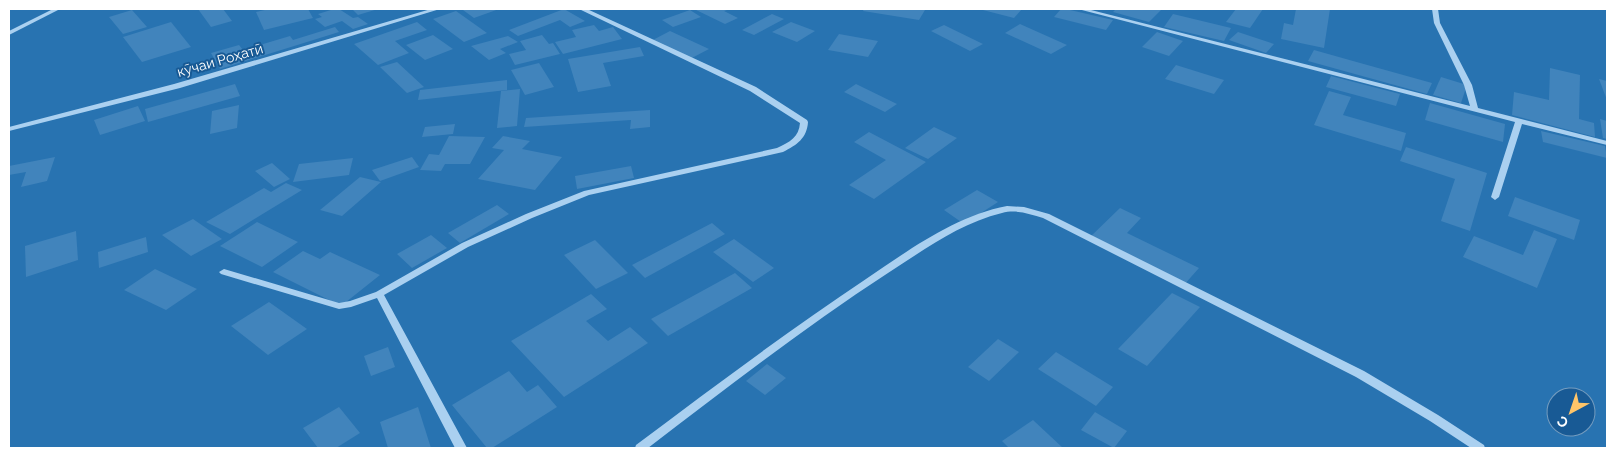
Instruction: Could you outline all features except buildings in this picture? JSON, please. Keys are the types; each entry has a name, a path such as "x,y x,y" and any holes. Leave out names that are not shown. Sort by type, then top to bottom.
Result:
{"street":[{"path":"9,33 57,9"},
{"name":"кӯчаи Роҳатӣ","path":"9,129 177,86 437,9"},
{"path":"224,272 339,306 351,304 379,294 464,245 587,193 780,150 796,142 804,133 804,122 752,89 582,9"},
{"path":"1081,9 1607,143"},
{"path":"1435,9 1437,23 1468,85 1475,110"},
{"path":"1495,197 1520,122"},
{"path":"640,448 807,322 929,242 977,218 1002,210 1016,208 1046,216 1237,314 1301,343 1385,388 1480,448"},
{"path":"379,294 461,448"}],"shaded area":[{"path":"9,9 1607,9 1607,448 9,448"}]}
